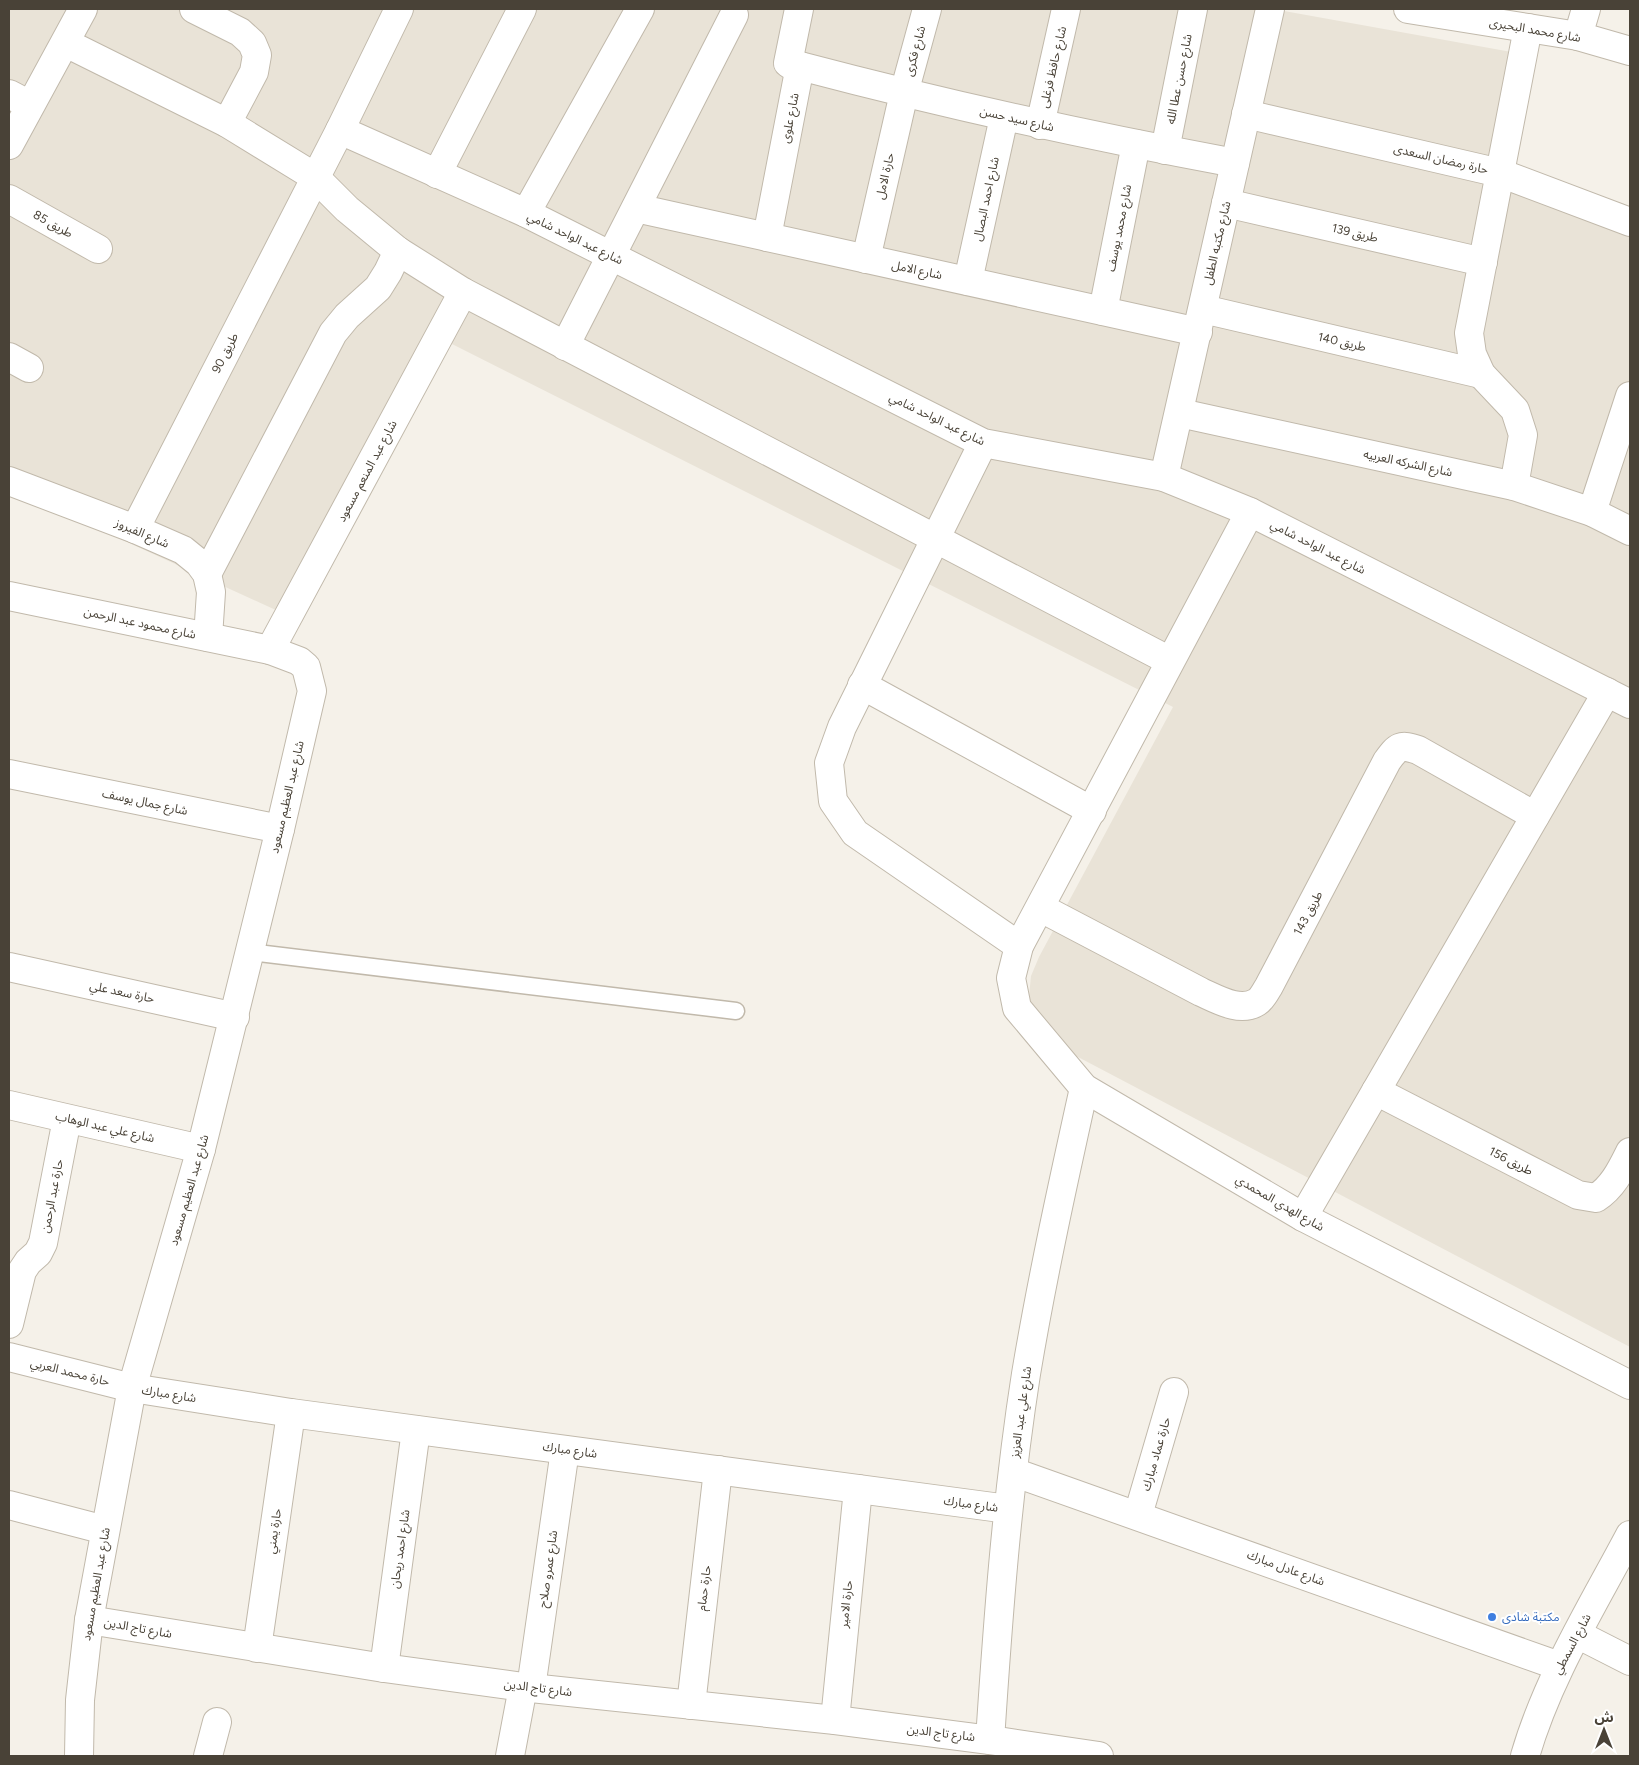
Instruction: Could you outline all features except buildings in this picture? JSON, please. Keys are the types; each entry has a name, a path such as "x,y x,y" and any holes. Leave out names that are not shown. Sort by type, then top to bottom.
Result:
{"street":[{"path":"9,145 19,99 66,43 83,9"},
{"path":"194,9 240,32 252,42 257,55 254,72 227,122"},
{"name":"طريق 90","path":"135,529 340,130 399,9"},
{"path":"437,174 522,9"},
{"path":"526,214 640,9"},
{"path":"799,9 788,63 800,66"},
{"name":"شارع فكرى","path":"904,93 927,9"},
{"name":"شارع حافظ فرغلى","path":"1040,125 1066,9"},
{"name":"شارع حسن عطا الله","path":"1165,150 1193,9"},
{"name":"شارع مكتبه الطفل","path":"1164,477 1270,9"},
{"name":"شارع محمد البحيرى","path":"1408,9 1451,12 1578,36 1630,51"},
{"path":"1578,36 1586,9"},
{"path":"565,346 734,16"},
{"path":"1514,486 1523,435 1515,410 1481,374 1472,354 1469,333 1528,28"},
{"path":"66,43 227,122 315,177 347,209 398,251 463,292 1170,661"},
{"name":"شارع سيد حسن","path":"800,66 1004,117 1235,163"},
{"name":"شارع علوى","path":"767,237 800,66"},
{"name":"حارة الامل","path":"866,259 904,93"},
{"name":"حارة رمضان السعدى","path":"1246,114 1500,173 1630,222"},
{"name":"شارع احمد البصال","path":"968,281 1004,117"},
{"name":"شارع عبد الواحد شامي","path":"340,130 526,214 983,443 1164,477 1250,512 1619,698"},
{"name":"شارع محمد يوسف","path":"1103,311 1136,144"},
{"name":"طريق 85","path":"9,199 98,249"},
{"name":"طريق 139","path":"1226,203 1483,262"},
{"name":"شارع الامل","path":"636,208 1103,311 1200,320"},
{"path":"208,637 211,592 207,574 333,333 347,316 378,288 398,251"},
{"name":"شارع عبد المنعم مسعود","path":"270,650 463,292"},
{"name":"طريق 140","path":"1200,320 1481,374"},
{"path":"1592,512 1630,396"},
{"name":"شارع الشركه العربيه","path":"1180,413 1514,486 1592,512 1630,530"},
{"path":"983,443 842,727 828,763 833,801 855,833 1019,946"},
{"name":"شارع الفيروز","path":"9,481 135,529 183,550 199,563 207,574"},
{"name":"شارع الهدي المحمدي","path":"1250,512 1041,908 1019,946 1011,978 1017,1008 1084,1088 1303,1217 1630,1385"},
{"name":"شارع محمود عبد الرحمن","path":"9,596 270,650"},
{"name":"شارع عبد العظيم مسعود","path":"79,1756 80,1700 89,1620 132,1388 201,1149 235,1017 312,691 306,667 299,661 270,650"},
{"path":"862,686 1092,811"},
{"path":"1303,1217 1535,816 1619,698"},
{"name":"طريق 143","path":"1041,908 1201,992 1224,1003 1243,1006 1257,1002 1269,986 1396,748 1405,746 1418,750 1535,816"},
{"name":"شارع جمال يوسف","path":"9,774 280,829"},
{"name":"حارة سعد علي","path":"9,967 235,1017"},
{"name":"شارع علي عبد العزيز","path":"990,1740 997,1624 1008,1509 1026,1375 1043,1279 1084,1088"},
{"name":"طريق 156","path":"1376,1091 1578,1195 1596,1198 1606,1191 1618,1176 1630,1152"},
{"name":"شارع علي عبد الوهاب","path":"9,1105 201,1149"},
{"name":"حارة عبد الرحمن","path":"9,1324 22,1271 38,1253 43,1243 67,1119"},
{"name":"حارة محمد العربي","path":"9,1357 132,1388"},
{"name":"شارع مبارك","path":"132,1388 291,1413 1008,1509"},
{"name":"حارة عماد مبارك","path":"1138,1515 1174,1392"},
{"name":"حارة يمني","path":"257,1648 291,1413"},
{"name":"شارع احمد ريحان","path":"384,1668 416,1430"},
{"name":"شارع عمرو صلاح","path":"510,1756 527,1687 565,1450"},
{"name":"حارة حمام","path":"691,1705 718,1470"},
{"name":"شارع عادل مبارك","path":"1013,1472 1560,1666"},
{"name":"حارة الامير","path":"834,1720 858,1489"},
{"path":"9,1504 105,1530"},
{"name":"شارع السمطي","path":"1525,1756 1535,1721 1560,1666 1630,1535"},
{"name":"شارع تاج الدين","path":"89,1620 384,1668 527,1687 834,1720 1099,1756"},
{"path":"1578,1634 1630,1661"},
{"path":"208,1756 217,1722"}],"lane":[{"path":"250,952 736,1011"}],"shaded area":[{"path":"9,9 1273,9 1517,53 1487,182 1630,228 1630,1347 1059,1047 1034,1016 1029,996 1031,976 1039,957 1173,707 450,343 302,622 9,488"}],"place":[{"name":"مكتبة شادى","path":"1492,1617"}]}
